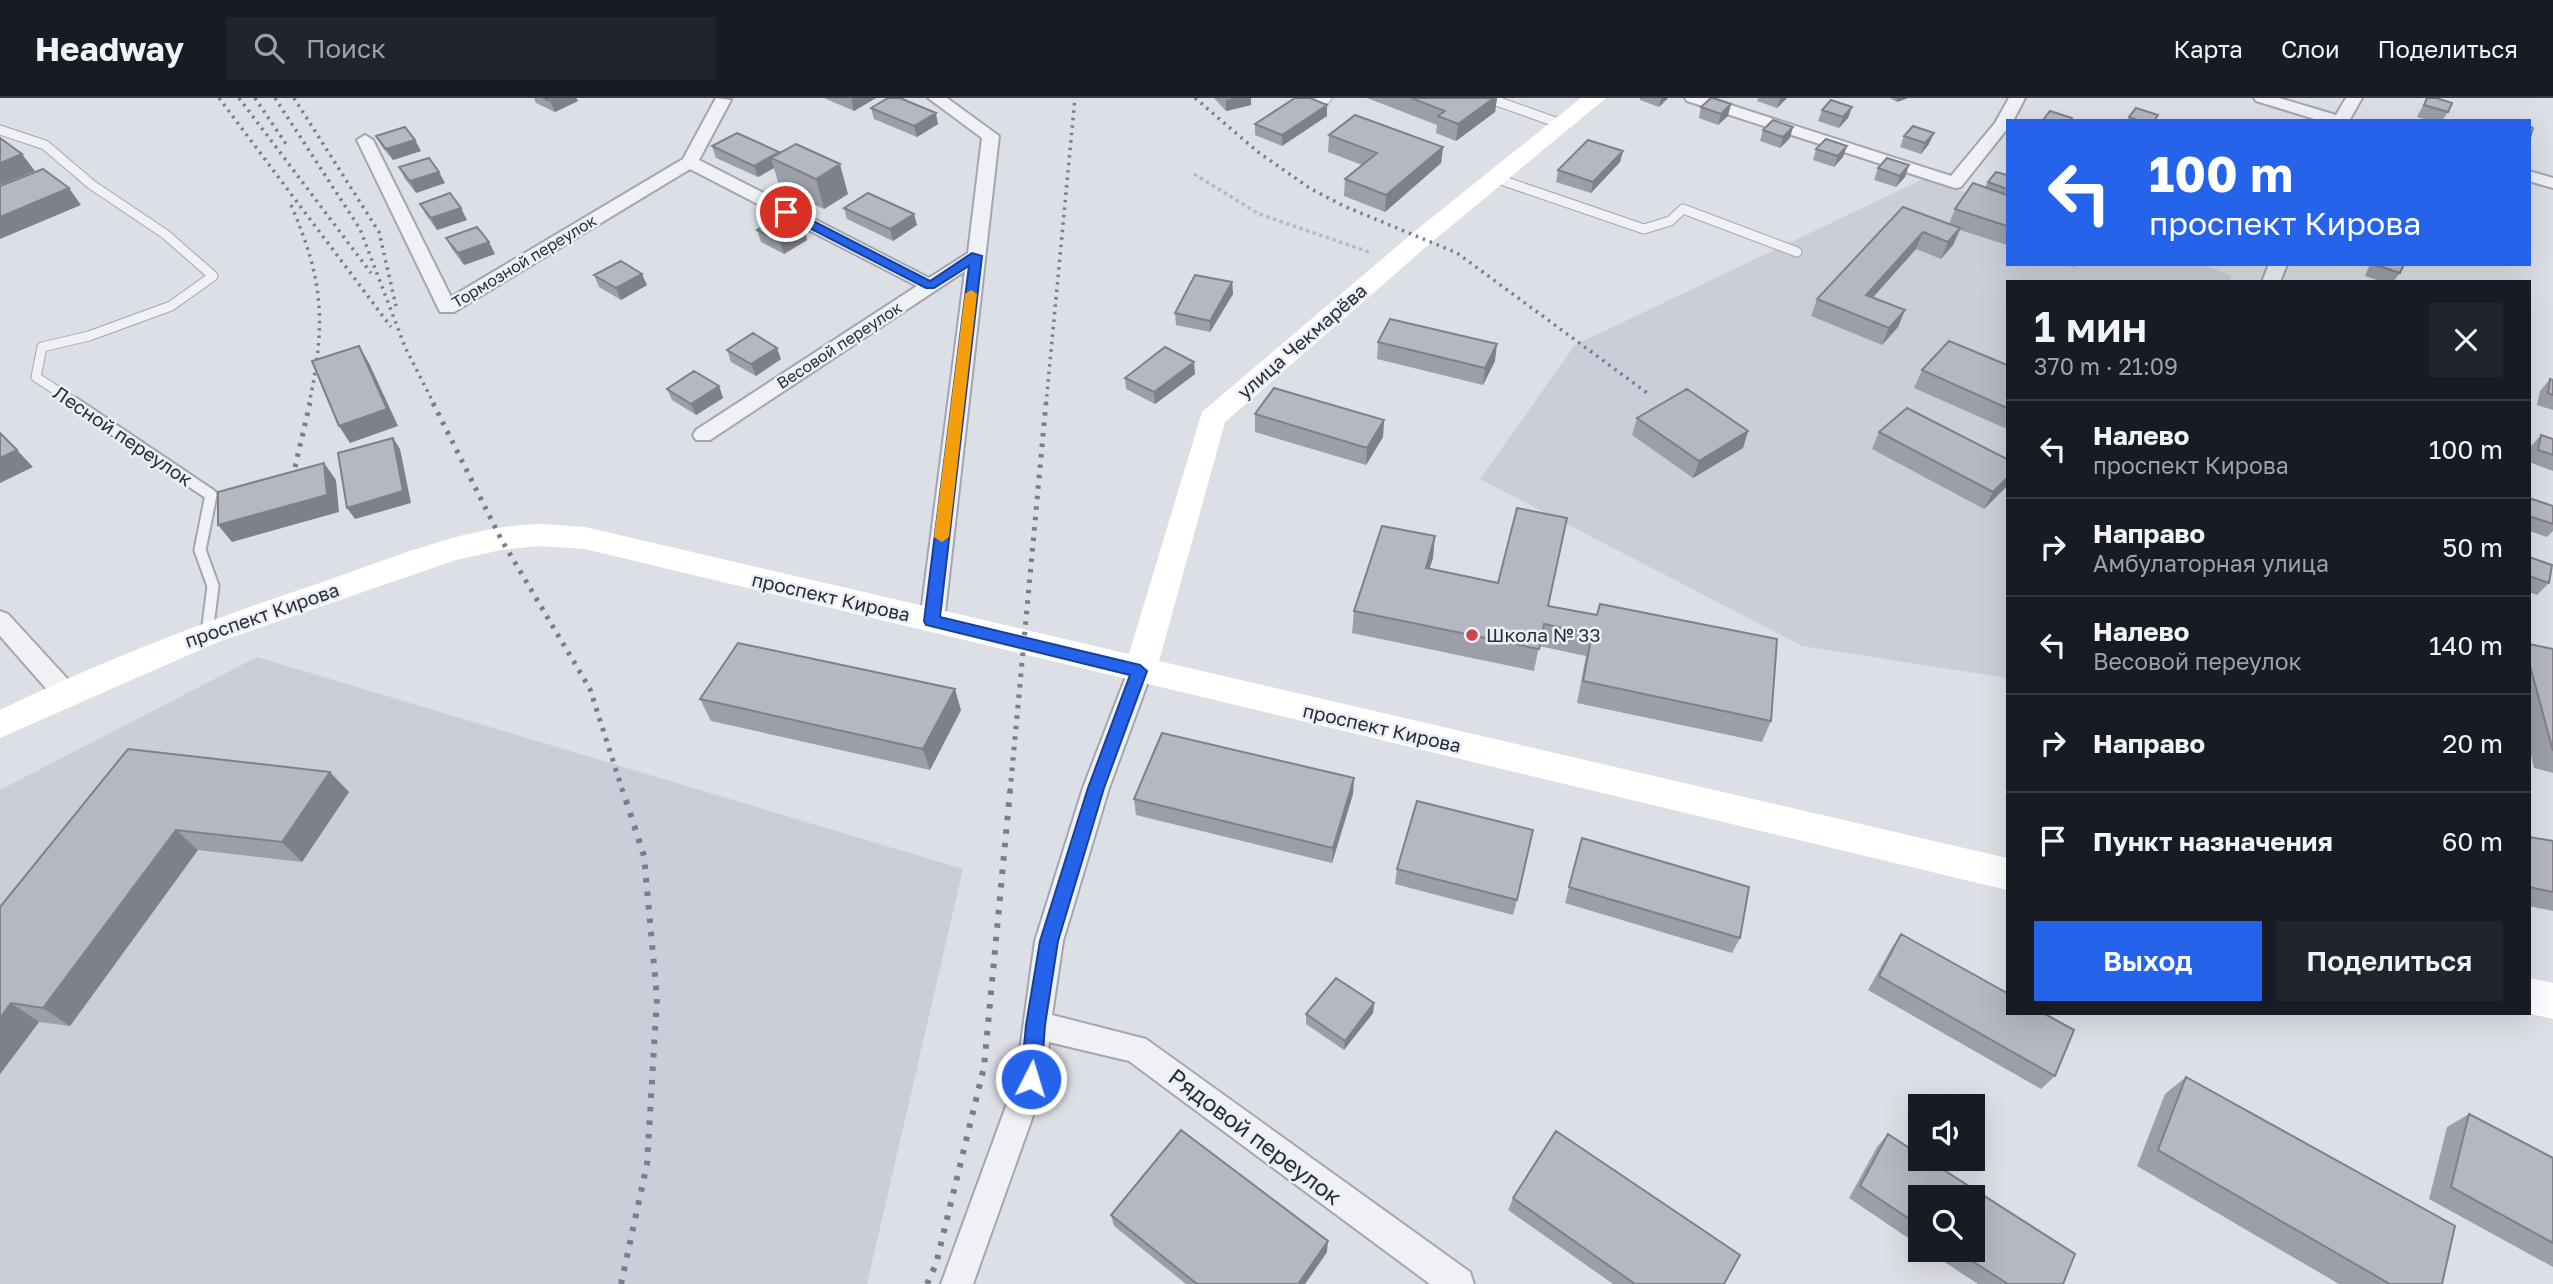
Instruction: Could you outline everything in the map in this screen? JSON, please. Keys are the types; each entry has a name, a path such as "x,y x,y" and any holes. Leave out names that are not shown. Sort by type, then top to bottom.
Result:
{"street":[{"path":"932,621 990,136 936,98"},
{"name":"улица Чекмарёва","path":"1140,671 1212,418 1395,261 1595,98"},
{"path":"1693,98 1955,183 2005,126"},
{"path":"2008,119 2017,98"},
{"path":"2262,98 2333,119"},
{"path":"2341,119 2354,98"},
{"path":"723,100 690,162 930,286"},
{"name":"Тормозной переулок","path":"365,140 447,308 690,162"},
{"path":"2531,177 2553,183"},
{"name":"Весовой переулок","path":"703,435 976,256"},
{"name":"проспект Кирова","path":"0,725 65,693 207,633 452,551 501,539 538,535 585,538 2006,874"},
{"path":"0,620 65,693"},
{"path":"957,1284 1031,1079 1049,941 1096,788 1140,671"},
{"path":"2531,996 2553,1001"},
{"name":"Рядовой переулок","path":"1036,1025 1136,1049 1382,1232 1458,1284"}],"lane":[{"path":"1297,106 1307,100 1318,103 1326,98"},
{"path":"1488,98 1561,124"},
{"name":"Лесной переулок","path":"0,130 45,145 92,185 165,234 213,276 171,306 89,336 42,347 36,377 211,495 201,550 213,586 207,633"},
{"path":"1495,178 1644,229 1670,221 1683,209 1797,252"}],"path":[{"path":"1194,174 1259,214 1395,261"}],"shaded area":[{"path":"1923,179 2006,205 2006,266 2203,266 2231,275 2230,280 2006,280 2006,678 1802,646 1480,479 1575,345"},
{"path":"257,657 963,869 867,1284 0,1284 0,790"}],"building":[{"path":"888,98 900,98 936,113 914,126 871,108"},
{"path":"1295,98 1310,98 1327,105 1282,135 1255,124"},
{"path":"1411,98 1494,98 1458,124 1438,116 1445,111"},
{"path":"1711,98 1731,104 1721,114 1701,107"},
{"path":"2427,98 2452,103 2448,112 2424,105"},
{"path":"1831,100 1852,107 1843,117 1822,110"},
{"path":"2136,108 2158,115 2155,119 2129,117"},
{"path":"2050,111 2072,118 2071,119 2044,119"},
{"path":"1355,115 1443,147 1386,195 1345,179 1377,153 1329,135"},
{"path":"1773,120 1793,127 1783,137 1763,130"},
{"path":"1913,126 1934,133 1925,143 1904,136"},
{"path":"405,127 415,140 386,149 376,136"},
{"path":"737,133 779,152 754,166 712,146"},
{"path":"0,138 22,154 0,163"},
{"path":"1826,139 1847,146 1838,156 1816,149"},
{"path":"1588,140 1623,151 1593,182 1558,170"},
{"path":"796,144 840,164 816,179 771,158"},
{"path":"429,158 439,172 410,181 399,167"},
{"path":"1887,158 1909,165 1900,176 1878,168"},
{"path":"43,169 69,188 0,217 0,186"},
{"path":"1996,172 2006,175 2006,189 1988,182"},
{"path":"1973,183 2006,195 2006,226 1955,209"},
{"path":"450,193 461,208 431,218 420,204"},
{"path":"868,193 914,214 890,229 844,208"},
{"path":"1903,207 1960,228 1948,242 1923,232 1866,295 1905,310 1889,328 1817,299"},
{"path":"781,217 804,228 780,242 757,230"},
{"path":"477,227 489,242 458,253 446,238"},
{"path":"621,261 642,274 616,288 594,275"},
{"path":"2379,266 2403,266 2400,273"},
{"path":"1195,275 1232,282 1210,321 1175,313"},
{"path":"1390,319 1497,344 1485,368 1378,342"},
{"path":"753,333 777,348 751,364 727,350"},
{"path":"1949,341 2006,365 2006,408 1922,370"},
{"path":"359,346 387,409 339,426 312,361"},
{"path":"1165,347 1194,362 1154,392 1125,378"},
{"path":"694,371 719,386 691,404 667,389"},
{"path":"2550,379 2553,380 2553,395 2548,393"},
{"path":"1274,388 1384,420 1367,448 1255,414"},
{"path":"1687,389 1748,431 1699,461 1637,418"},
{"path":"1907,408 2006,458 2006,479 1993,492 1879,432"},
{"path":"0,433 17,450 0,458"},
{"path":"2541,435 2553,439 2553,455 2538,450"},
{"path":"393,438 403,491 347,508 338,453"},
{"path":"324,463 327,495 218,525 218,492"},
{"path":"2531,499 2553,506 2553,524 2531,517"},
{"name":"Школа № 33","path":"1517,508 1567,518 1548,606 1597,615 1600,604 1777,639 1771,721 1583,681 1592,634 1544,624 1539,649 1354,611 1382,526 1435,536 1426,568 1498,583"},
{"path":"2531,558 2552,565 2549,583 2531,577"},
{"path":"738,643 955,689 923,749 700,699"},
{"path":"2531,644 2553,649 2553,751 2531,669"},
{"path":"1162,733 1354,778 1333,848 1134,799"},
{"path":"128,749 330,772 282,842 176,830 43,1008 11,1003 0,1018 0,907"},
{"path":"1417,801 1533,830 1517,900 1397,869"},
{"path":"2531,837 2553,841 2553,892 2531,887"},
{"path":"1582,838 1749,887 1740,938 1569,887"},
{"path":"1901,934 2006,992 2006,1015 2047,1015 2074,1030 2055,1076 1879,976"},
{"path":"1336,978 1374,1003 1345,1041 1306,1014"},
{"path":"2186,1077 2455,1226 2442,1284 2390,1284 2158,1150"},
{"path":"2469,1114 2553,1158 2553,1243 2451,1187"},
{"path":"1181,1130 1328,1241 1298,1284 1197,1284 1111,1215"},
{"path":"1556,1131 1740,1255 1724,1284 1635,1284 1513,1198"},
{"path":"1888,1134 1908,1147 1908,1171 1945,1171 1967,1185 1908,1185 1908,1218 1860,1186"},
{"path":"1985,1196 2075,1254 2063,1284 2008,1284 1974,1262 1985,1262"}],"railway":[{"path":"219,98 391,327"},
{"path":"239,98 371,273"},
{"path":"255,98 288,147"},
{"path":"275,98 360,229 405,347 434,404"},
{"path":"294,98 379,232 396,306"},
{"path":"1046,404 1075,98"},
{"path":"1195,98 1258,152 1311,189 1344,206 1457,253 1650,395"},
{"path":"291,205 310,257 319,303 318,350 309,404"},
{"path":"295,467 310,403"},
{"path":"433,403 501,539 590,689 623,792"},
{"path":"1010,792 1046,403"},
{"path":"621,1284 647,1164 657,998 644,856 623,791"},
{"path":"927,1284 936,1264 984,1067 1010,791"}],"slow traffic":[{"path":"942,537 971,294"}],"place":[{"name":"Школа № 33","path":"1472,635"}],"route":[{"path":"786,212 930,286 976,256 932,621 1140,671 1096,788 1049,941 1031,1079"}]}
